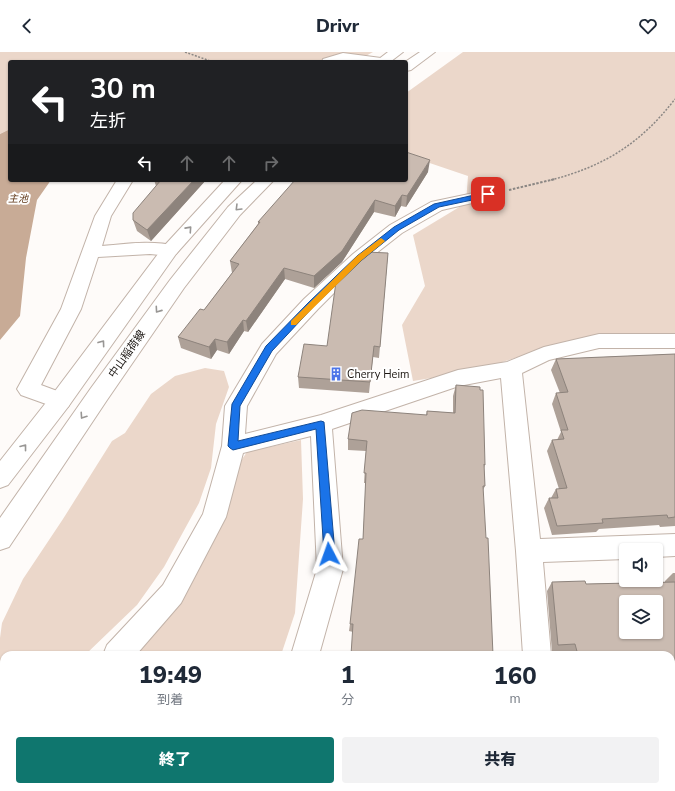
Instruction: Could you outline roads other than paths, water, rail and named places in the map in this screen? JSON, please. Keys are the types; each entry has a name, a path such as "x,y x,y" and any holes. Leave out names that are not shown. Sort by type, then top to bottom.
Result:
{"street":[{"path":"384,60 397,52"},
{"path":"408,66 429,52"},
{"path":"334,60 343,57 366,60"},
{"path":"60,401 28,389 71,310 103,216 123,182"},
{"path":"0,478 60,401 170,250 232,182"},
{"name":"中山稲荷線","path":"0,538 177,284 234,211 264,182"},
{"path":"121,651 172,594 214,517 233,446 236,406 269,349 311,304 360,258 396,229 437,206 488,194"},
{"path":"92,252 150,248 170,250"},
{"path":"233,446 321,424 458,378 512,369 544,354 600,341 675,341"},
{"path":"512,369 537,651"},
{"path":"306,651 330,569 321,424"},
{"path":"529,551 675,545"}],"water":[{"name":"主池","path":"8,130 8,182 50,182 37,200 26,258 20,316 0,340 0,134"}],"place":[{"name":"Cherry Heim","path":"336,374"}]}
